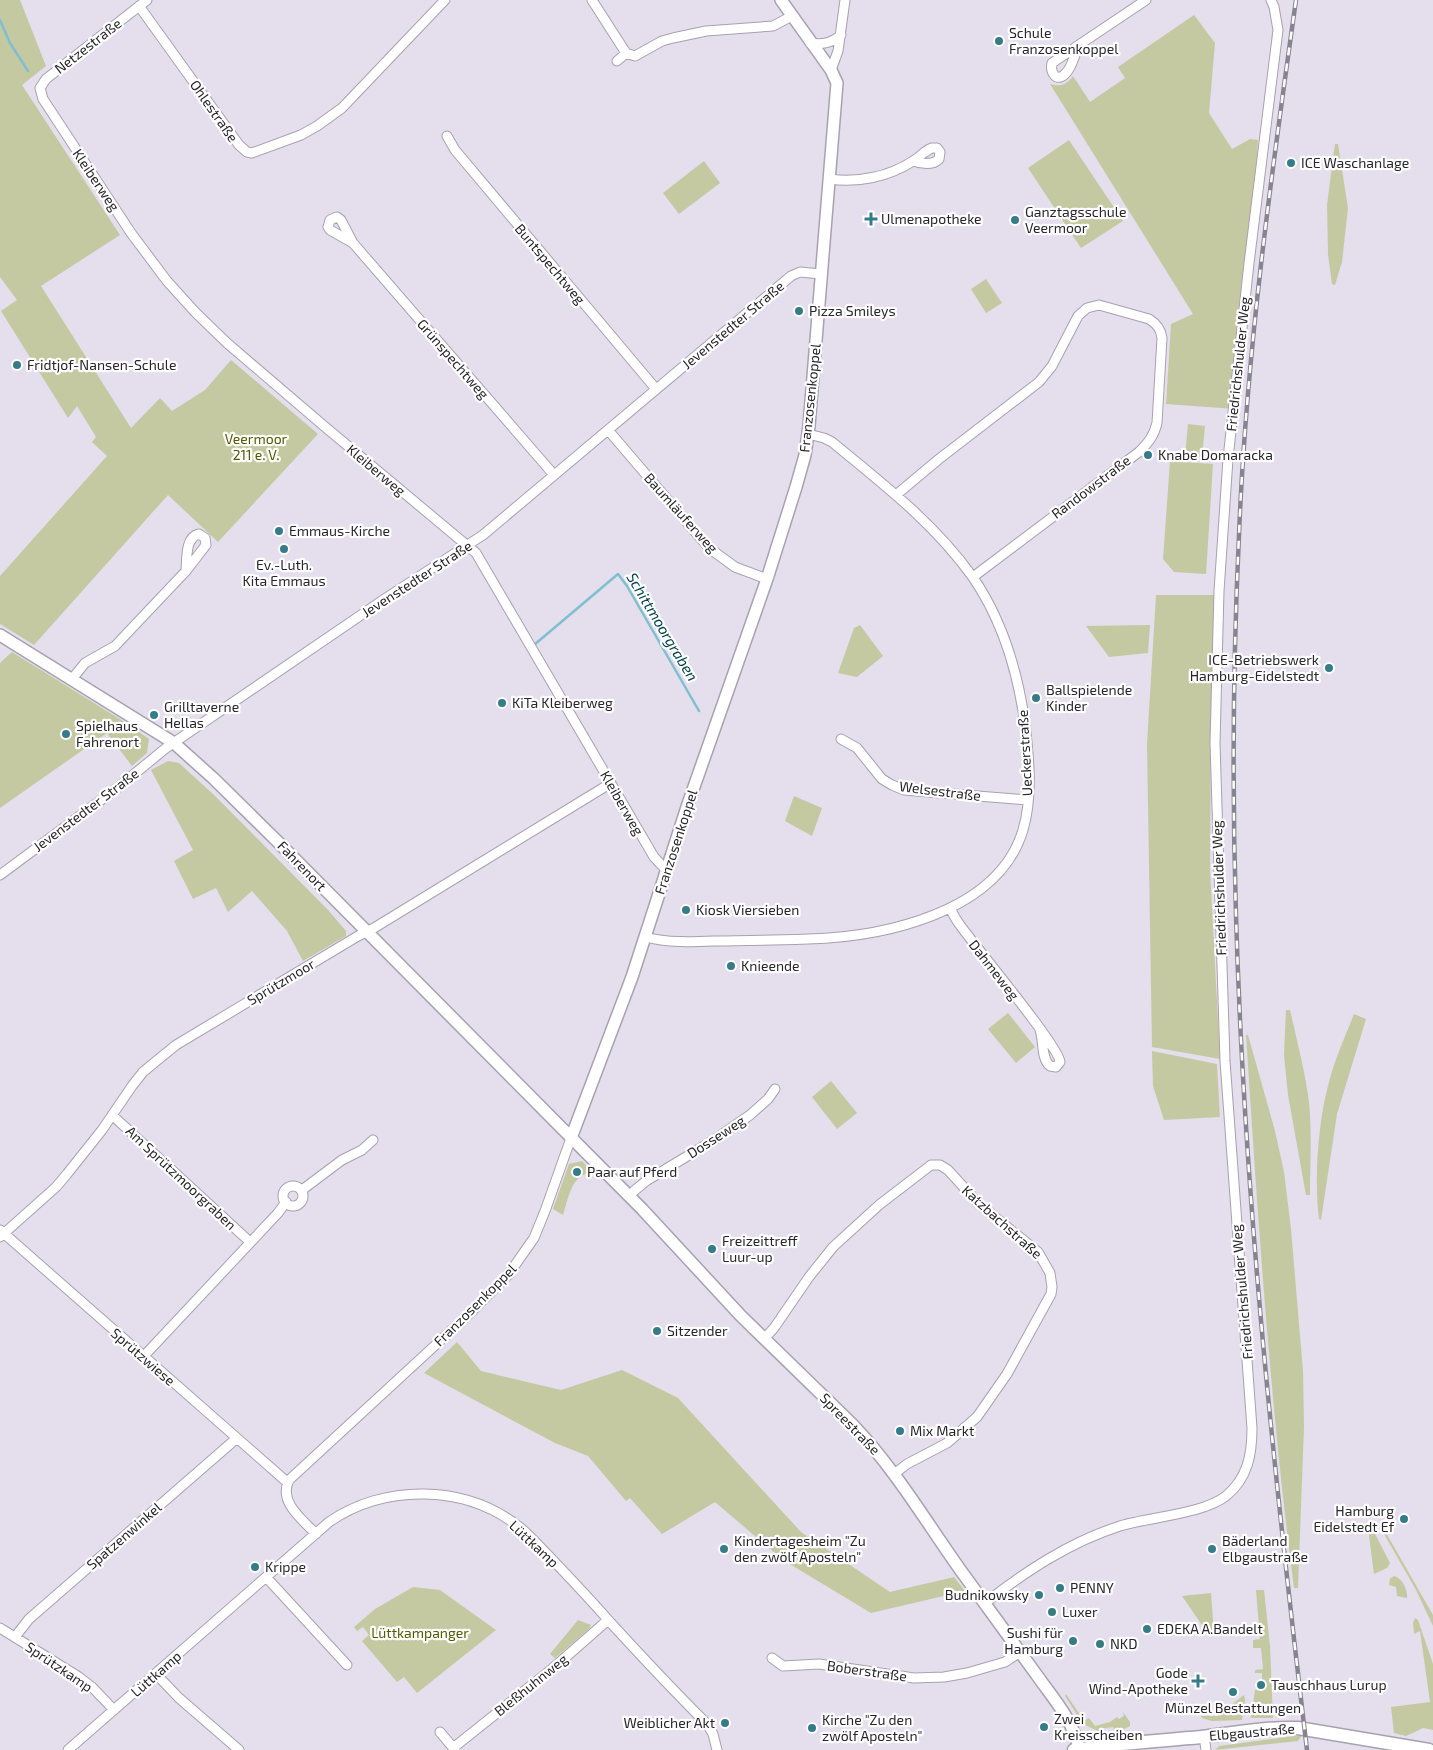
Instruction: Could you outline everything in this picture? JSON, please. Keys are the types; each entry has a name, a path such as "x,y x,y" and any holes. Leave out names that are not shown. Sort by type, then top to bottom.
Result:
{"main road":[{"name":"Elbgaustraße","path":"1077,1750 1246,1730 1298,1728 1428,1750"}],"street":[{"name":"Netzestraße","path":"43,99 40,88 46,80 147,0"},
{"name":"Ohlestraße","path":"139,6 239,145 247,152 252,153 301,135 337,112 445,0"},
{"path":"592,0 626,53 635,56 662,41 706,31 774,26 792,16"},
{"path":"781,0 832,70"},
{"name":"Franzosenkoppel","path":"287,1482 482,1303 508,1275 534,1238 545,1211 621,1008 688,804 767,579 805,455 837,84 832,70 841,35 844,0"},
{"path":"1078,47 1146,0"},
{"name":"Friedrichshulder Weg","path":"985,1603 1046,1560 1092,1536 1133,1522 1213,1504 1231,1492 1249,1463 1251,1454 1252,1428 1225,1061 1215,744 1220,591 1228,459 1249,263 1278,30 1274,2"},
{"path":"810,42 825,44 841,35"},
{"path":"617,61 626,53"},
{"name":"Kleiberweg","path":"43,99 131,233 167,281 195,312 227,343 476,553 654,857 667,871"},
{"name":"Buntspechtweg","path":"447,136 455,150 656,389"},
{"path":"830,179 844,181 862,180 893,171 913,161"},
{"name":"Grünspechtweg","path":"353,243 554,475"},
{"name":"Jevenstedter Straße","path":"0,876 174,743 386,598 483,535 791,276 800,272 821,274"},
{"name":"Randowstraße","path":"896,495 1039,382 1052,366 1078,316 1087,308 1099,305 1149,319 1159,328 1162,338 1157,423 1150,440 1139,452 973,577"},
{"name":"Baumläuferweg","path":"608,430 709,548 735,566 767,579"},
{"name":"Ueckerstraße","path":"645,937 665,942 781,940 841,937 894,929 950,908 976,892 987,883 1007,860 1023,830 1028,800 1029,773 1021,698 1004,639 988,604 973,577 938,534 896,495 832,442 808,434"},
{"path":"72,680 85,664 115,646 186,571"},
{"name":"Fahrenort","path":"0,635 174,743 228,793 571,1138"},
{"name":"Welsestraße","path":"841,739 857,748 882,778 904,790 1028,800"},
{"name":"Sprützmoor","path":"1,1234 56,1187 142,1074 176,1045 611,783"},
{"name":"Dahmeweg","path":"950,908 960,925 1040,1030"},
{"name":"Dosseweg","path":"628,1196 646,1181 714,1140 750,1114 768,1100 775,1089"},
{"name":"Am Sprützmoorgraben","path":"112,1115 250,1242"},
{"name":"Spreestraße","path":"571,1138 764,1339 866,1438 894,1474 1072,1726 1076,1735 1077,1750"},
{"path":"302,1190 342,1160 362,1150 373,1140"},
{"name":"Katzbachstraße","path":"764,1339 833,1247 879,1206 931,1165 940,1165 948,1170 979,1204 1038,1252 1050,1273 1052,1287 1050,1294 992,1398 977,1418 958,1435 894,1474"},
{"path":"288,1186 296,1186 302,1190 304,1197 300,1204 292,1206 286,1202 283,1196 288,1186"},
{"path":"143,1357 278,1213 286,1202"},
{"name":"Sprützwiese","path":"1,1234 287,1482"},
{"name":"Spatzenwinkel","path":"15,1637 29,1619 237,1438"},
{"path":"287,1482 285,1495 288,1501 316,1534"},
{"name":"Lüttkamp","path":"68,1750 266,1577 343,1513 367,1502 386,1497 412,1494 440,1495 467,1501 492,1510 518,1526 554,1561 707,1724 713,1734 717,1750"},
{"path":"266,1577 347,1665"},
{"name":"Bleßhuhnweg","path":"440,1732 454,1749 552,1669 608,1620"},
{"name":"Sprützkamp","path":"0,1628 79,1677 92,1687 114,1710"},
{"name":"Boberstraße","path":"772,1658 783,1666 810,1664 839,1666 866,1672 914,1678 944,1677 977,1671 1005,1662 1020,1652"},
{"path":"156,1674 179,1698 239,1750"},
{"path":"1204,1736 1206,1750"}],"green space":[{"name":"Veermoor 211 e. V.","path":"0,0 20,0 46,66 22,85 120,235 41,286 131,428 160,398 172,411 205,390 231,360 318,434 218,542 168,495 34,645 0,624 0,576 107,456 92,442 96,437 77,406 68,418 1,311 17,300 0,277"},
{"path":"1194,15 1215,43 1209,113 1232,149 1250,139 1258,140 1249,271 1235,409 1166,404 1171,324 1193,314 1050,84 1063,84 1073,76 1090,102 1125,78 1118,67"},
{"path":"1069,140 1123,221 1081,248 1028,168"},
{"path":"1335,144 1338,144 1348,208 1342,262 1335,285 1332,284 1328,254 1327,205"},
{"path":"704,161 720,183 679,214 663,193"},
{"path":"986,279 1002,303 986,313 971,289"},
{"path":"1188,424 1205,426 1202,457 1185,456"},
{"path":"1170,461 1213,464 1206,574 1174,572 1163,559"},
{"path":"1156,595 1216,595 1211,719 1210,869 1220,1059 1152,1047 1147,744"},
{"path":"860,625 883,656 857,677 838,673 854,628"},
{"path":"1150,625 1148,653 1109,657 1086,626"},
{"path":"12,652 149,739 147,753 132,766 107,733 0,808 0,663"},
{"path":"168,761 179,763 214,795 328,910 346,931 346,936 303,961 287,931 252,891 228,912 216,888 193,899 174,861 193,850 151,770"},
{"path":"794,796 822,808 812,836 785,821"},
{"path":"1286,1010 1290,1010 1309,1102 1311,1136 1310,1195 1306,1195 1288,1095 1284,1055"},
{"path":"1008,1013 1035,1047 1016,1063 988,1029"},
{"path":"1354,1014 1366,1019 1337,1114 1321,1220 1319,1219 1317,1187 1322,1117 1333,1067"},
{"path":"1246,1035 1248,1035 1275,1131 1284,1172 1291,1229 1303,1371 1304,1427 1298,1588 1294,1588 1271,1381"},
{"path":"1152,1051 1217,1064 1220,1117 1164,1120 1153,1086"},
{"path":"831,1081 857,1113 837,1129 812,1097"},
{"path":"582,1161 594,1174 581,1176 576,1181 569,1194 563,1215 553,1209 569,1164"},
{"path":"457,1342 481,1371 561,1390 622,1370 678,1398 801,1532 890,1592 954,1577 965,1591 871,1613 783,1560 715,1502 662,1534 630,1498 626,1501 588,1456 555,1443 424,1373"},
{"path":"1368,1528 1372,1528 1390,1563 1387,1568 1374,1574"},
{"path":"1385,1531 1433,1615 1433,1626 1416,1590 1383,1532"},
{"path":"1394,1576 1400,1579 1404,1585 1407,1591 1407,1598 1397,1596 1396,1587 1389,1585 1390,1579"},
{"name":"Lüttkampanger","path":"413,1587 440,1590 496,1630 417,1693 404,1677 397,1682 362,1641 369,1635 363,1627 357,1631 354,1627 375,1609"},
{"path":"1256,1590 1264,1590 1270,1646 1273,1718 1251,1718 1255,1690 1262,1691 1262,1673 1255,1673 1255,1670 1263,1669 1261,1648 1253,1648 1253,1640 1260,1639"},
{"path":"1211,1593 1214,1634 1208,1634 1182,1596"},
{"path":"1415,1618 1418,1620 1433,1664 1433,1730 1423,1728 1406,1736 1394,1733 1391,1707 1430,1702 1420,1631 1414,1634 1413,1623"},
{"path":"578,1620 591,1625 589,1629 555,1658 550,1654"},
{"path":"1066,1694 1084,1721 1089,1718 1095,1726 1110,1722 1117,1717 1119,1719 1124,1716 1123,1712 1130,1722 1130,1726 1114,1730 1113,1727 1100,1729 1100,1732 1083,1724 1065,1696"},
{"path":"1244,1695 1242,1720 1212,1721 1202,1718 1201,1716 1217,1716"},
{"path":"1302,1735 1298,1741 1215,1750 1219,1746"}],"waterway":[{"path":"0,20 10,43 28,71"},
{"name":"Schittmoorgraben","path":"534,645 618,574 627,586 699,711"}],"railway":[{"path":"1296,0 1269,200 1247,401 1237,583 1234,772 1240,1020 1253,1229 1272,1438 1307,1750"}],"place":[{"name":"Schule Franzosenkoppel","path":"999,41"},
{"name":"ICE Waschanlage","path":"1291,163"},
{"name":"Ulmenapotheke","path":"871,219"},
{"name":"Ganztagsschule Veermoor","path":"1015,220"},
{"name":"Pizza Smileys","path":"799,311"},
{"name":"Fridtjof-Nansen-Schule","path":"17,365"},
{"name":"Knabe Domaracka","path":"1148,455"},
{"name":"Emmaus-Kirche","path":"279,531"},
{"name":"Ev.-Luth. Kita Emmaus","path":"284,549"},
{"name":"ICE-Betriebswerk Hamburg-Eidelstedt","path":"1329,668"},
{"name":"Ballspielende Kinder","path":"1036,698"},
{"name":"KiTa Kleiberweg","path":"502,703"},
{"name":"Grilltaverne Hellas","path":"154,715"},
{"name":"Spielhaus Fahrenort","path":"66,734"},
{"name":"Kiosk Viersieben","path":"686,910"},
{"name":"Knieende","path":"731,966"},
{"name":"Paar auf Pferd","path":"577,1172"},
{"name":"Freizeittreff Luur-up","path":"712,1249"},
{"name":"Sitzender","path":"657,1331"},
{"name":"Mix Markt","path":"900,1431"},
{"name":"Hamburg Eidelstedt Ef","path":"1404,1519"},
{"name":"Kindertagesheim \"Zu den zwölf Aposteln\"","path":"724,1549"},
{"name":"Bäderland Elbgaustraße","path":"1212,1549"},
{"name":"Krippe","path":"255,1567"},
{"name":"PENNY","path":"1060,1588"},
{"name":"Budnikowsky","path":"1039,1595"},
{"name":"Luxer","path":"1052,1612"},
{"name":"EDEKA A.Bandelt","path":"1147,1629"},
{"name":"Sushi für Hamburg","path":"1073,1641"},
{"name":"NKD","path":"1100,1644"},
{"name":"Gode Wind-Apotheke","path":"1198,1681"},
{"name":"Tauschhaus Lurup","path":"1261,1685"},
{"name":"Münzel Bestattungen","path":"1233,1692"},
{"name":"Weiblicher Akt","path":"725,1723"},
{"name":"Zwei Kreisscheiben","path":"1044,1727"},
{"name":"Kirche \"Zu den zwölf Aposteln\"","path":"812,1728"}]}
